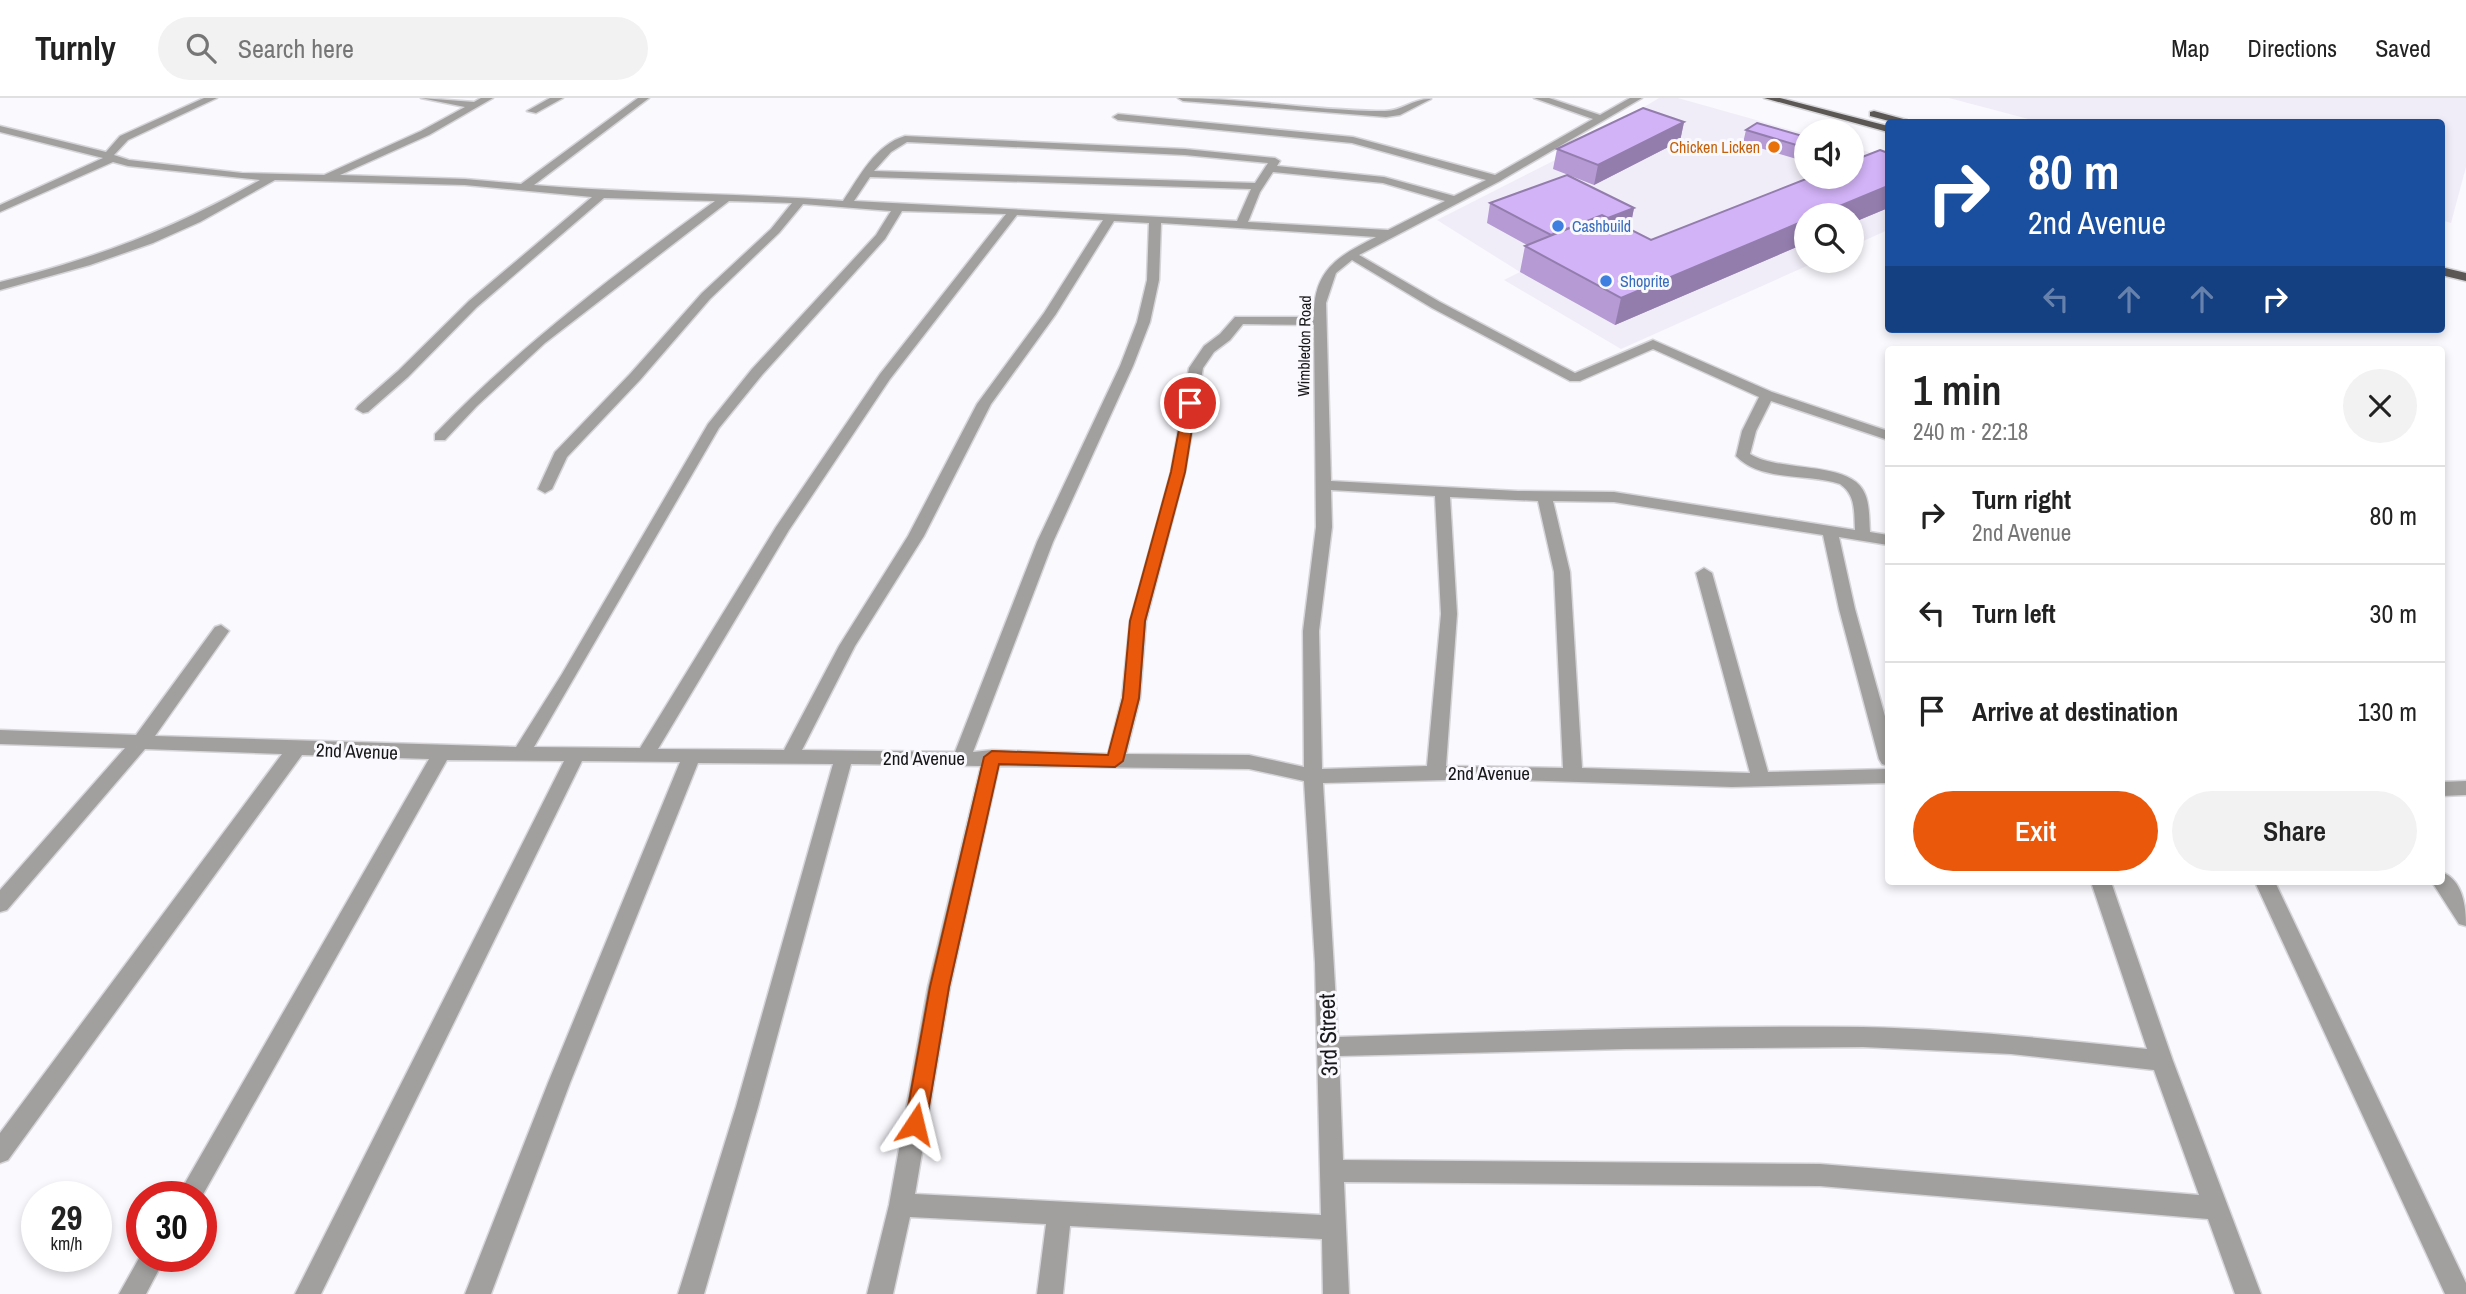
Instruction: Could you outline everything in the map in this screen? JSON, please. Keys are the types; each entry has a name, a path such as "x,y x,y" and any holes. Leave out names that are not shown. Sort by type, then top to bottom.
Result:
{"main road":[{"path":"1769,98 1885,128"},
{"path":"1813,98 1892,119"},
{"path":"2445,272 2466,278"}],"street":[{"path":"0,209 110,157 124,138 212,98"},
{"path":"426,98 474,105"},
{"path":"325,179 382,154 488,98"},
{"path":"533,111 558,98"},
{"path":"525,186 644,98"},
{"path":"1184,98 1386,114 1396,113 1427,99"},
{"path":"1410,98 1427,99"},
{"path":"1539,98 1600,118"},
{"name":"Wimbledon Road","path":"1313,776 1311,631 1324,527 1320,321 1322,291 1327,279 1338,264 1351,256 1496,179 1637,98"},
{"path":"1118,117 1353,140 1496,179"},
{"path":"0,130 128,163 195,172 325,179 465,182 601,195 1014,211 1389,234"},
{"path":"846,205 891,148 905,139 1185,152 1275,161 1241,226"},
{"path":"1273,169 1384,180 1454,200"},
{"path":"869,174 1260,186"},
{"path":"0,286 44,275 151,240 205,215 273,177"},
{"path":"363,409 403,374 473,304 601,195"},
{"path":"440,437 477,396 571,315 726,198"},
{"path":"545,489 560,455 635,377 706,296 775,230 800,201"},
{"path":"521,754 569,677 713,427 757,372 881,237 898,208"},
{"path":"646,754 781,530 885,377 1014,211"},
{"path":"789,757 847,646 916,536 984,404 1050,314 1110,217"},
{"path":"962,759 982,700 1037,563 1076,470 1116,389 1149,303 1155,276 1155,220"},
{"path":"1351,256 1436,305 1575,378 1653,344 1767,395 1885,435"},
{"path":"1115,761 1131,698 1138,621 1178,472 1196,368 1209,349 1225,337 1239,320 1320,321"},
{"path":"1767,395 1758,415 1748,427 1743,456 1759,464 1837,478 1854,486 1858,495 1863,535"},
{"path":"1323,485 1545,497 1614,497 1885,539"},
{"path":"1436,773 1449,614 1442,492"},
{"path":"1545,497 1562,572 1573,775"},
{"path":"1830,530 1847,609 1885,748"},
{"path":"1704,573 1761,779"},
{"path":"0,904 141,742 221,631"},
{"path":"0,752 7,738"},
{"name":"2nd Avenue","path":"7,738 442,753 962,759 992,757 1249,762 1313,776 1436,773 1761,779 1885,776"},
{"path":"0,1152 296,749"},
{"path":"198,1181 442,753"},
{"path":"308,1294 577,753"},
{"path":"478,1294 559,1083 692,755"},
{"path":"880,1294 901,1205 939,987 992,757"},
{"path":"691,1294 747,1107 844,758"},
{"name":"3rd Street","path":"1313,776 1328,1047 1336,1294"},
{"path":"2445,789 2466,788"},
{"path":"2102,885 2161,1061 2248,1294"},
{"path":"2266,885 2458,1294"},
{"path":"2444,885 2466,918"},
{"path":"1328,1047 1626,1039 1863,1037 2011,1044 2161,1061"},
{"path":"1333,1171 1820,1175 2217,1208"},
{"path":"901,1205 1333,1228"},
{"path":"1050,1294 1059,1215"},
{"path":"132,1294 145,1272"}],"shaded area":[{"path":"1659,98 1678,98 1794,131 1794,189 1864,189 1864,151 1885,157 1885,231 1864,241 1864,203 1794,203 1794,272 1621,349 1504,280 1520,272 1437,220 1563,156"},
{"path":"1949,98 2466,98 2466,167 2451,223 2445,221 2445,119 2029,119"}],"building":[{"path":"1643,108 1684,122 1598,165 1557,149"},
{"path":"1757,123 1794,134 1794,144 1746,130"},
{"path":"1880,150 1885,152 1885,187 1847,203 1794,203 1794,225 1621,298 1525,246 1602,215 1651,240 1794,184 1794,189 1864,189 1864,156"},
{"path":"1567,175 1634,208 1608,218 1602,215 1551,235 1490,203"}],"place":[{"name":"Chicken Licken","path":"1774,147"},
{"name":"Cashbuild","path":"1558,226"},
{"name":"Shoprite","path":"1606,281"}],"route":[{"path":"915,1124 939,987 992,757 1115,761 1131,698 1138,621 1178,472 1190,403"}]}
